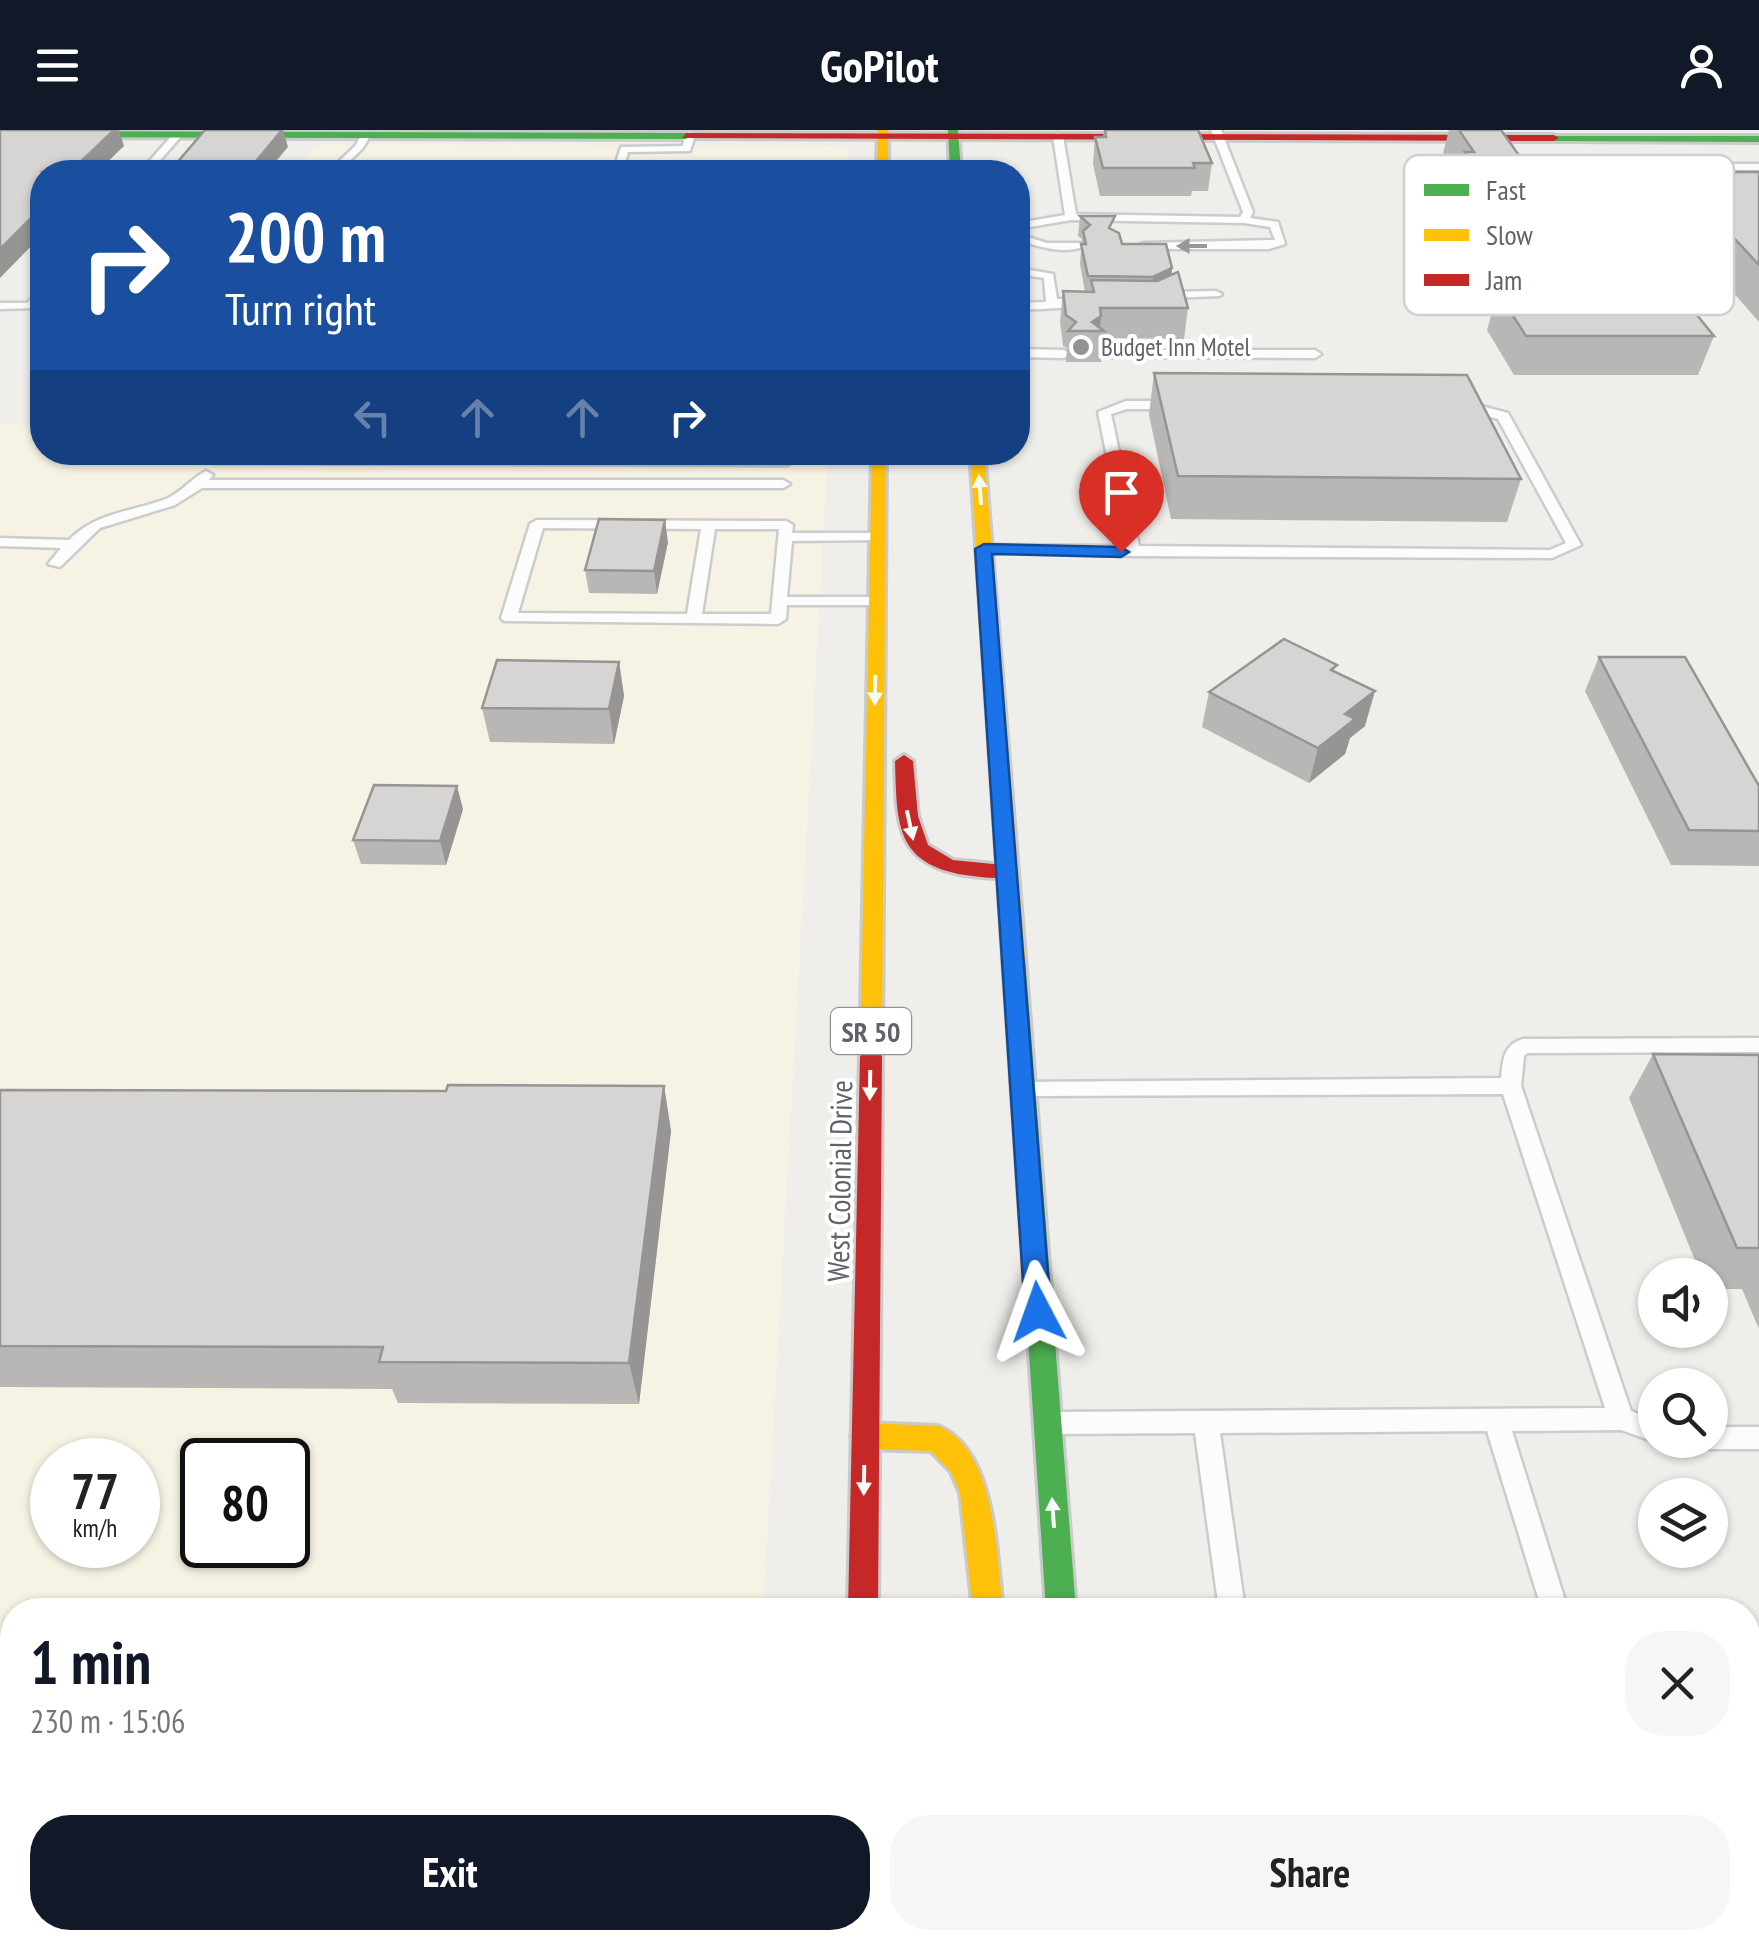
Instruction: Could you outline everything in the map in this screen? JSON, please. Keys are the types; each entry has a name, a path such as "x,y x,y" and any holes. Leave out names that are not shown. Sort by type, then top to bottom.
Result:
{"main road":[{"path":"883,133 883,160"},
{"path":"953,133 955,160"},
{"path":"0,134 1667,134 1759,139"},
{"name":"West Colonial Drive","path":"862,1598 879,465"},
{"path":"978,465 1059,1598"},
{"path":"960,535 984,549"},
{"path":"876,633 900,657"},
{"path":"904,736 906,815 914,846 934,866 964,872 1006,872"},
{"path":"865,1436 938,1439 961,1463 974,1494 987,1598"}],"lane":[{"path":"1218,133 1248,212 1244,220"},
{"path":"155,160 178,134"},
{"path":"346,160 366,134"},
{"path":"621,160 624,149 687,150 690,135"},
{"path":"1058,136 1071,217"},
{"path":"1734,167 1759,167"},
{"path":"1740,167 1757,183"},
{"path":"1030,224 1071,217 1244,220 1274,224 1281,242 1269,246 1134,246"},
{"path":"1030,241 1046,246 1080,246"},
{"path":"1030,274 1049,276 1052,302 1050,306 1030,306"},
{"path":"1136,303 1154,304 1168,295 1216,294"},
{"path":"1052,302 1102,303"},
{"path":"0,306 30,306"},
{"path":"1030,353 1064,354"},
{"path":"1100,354 1314,354"},
{"path":"1132,552 1104,412 1126,405 1203,405"},
{"path":"984,549 1552,554 1574,545 1503,416 1472,405 1453,405"},
{"path":"55,564 90,527 132,509 184,499 212,465"},
{"path":"200,484 783,484"},
{"path":"537,524 709,525 786,525 778,619 509,618 537,524"},
{"path":"694,619 709,525"},
{"path":"786,536 878,537"},
{"path":"0,542 74,544"},
{"path":"780,601 876,601"},
{"path":"1621,1418 1510,1086 1514,1053 1522,1046 1759,1045"},
{"path":"1021,1088 1510,1086"},
{"path":"1046,1423 1621,1418 1638,1425"},
{"path":"1496,1419 1550,1598"},
{"path":"1206,1422 1230,1598"},
{"path":"1728,1438 1759,1438"}],"shaded area":[{"path":"315,145 849,146 848,160 304,160"},
{"path":"0,425 30,425 30,465 827,465 764,1598 0,1598"}],"building":[{"path":"0,130 114,130 83,160 30,160 30,219 0,249"},
{"path":"205,130 282,130 257,160 179,160"},
{"path":"1105,130 1198,130 1212,163 1193,163 1195,168 1103,168 1095,137 1106,137"},
{"path":"1459,130 1501,130 1519,155 1465,152 1474,152"},
{"path":"1734,172 1759,172 1759,265 1734,238"},
{"path":"1080,216 1115,216 1109,228 1119,233 1122,244 1166,244 1172,268 1153,277 1088,276 1081,244 1086,244 1083,231 1090,225"},
{"path":"1178,272 1188,308 1100,308 1101,316 1092,322 1104,331 1068,331 1076,322 1066,315 1063,291 1094,292 1091,280 1157,281"},
{"path":"1513,315 1697,315 1714,336 1526,336"},
{"path":"1154,373 1467,375 1521,479 1178,476"},
{"path":"599,519 665,520 654,571 585,570"},
{"path":"1284,639 1337,665 1331,670 1375,691 1345,714 1355,719 1318,748 1209,692"},
{"path":"1599,657 1685,657 1759,786 1759,831 1689,830"},
{"path":"497,660 619,662 609,709 482,708"},
{"path":"374,785 457,786 440,841 353,840"},
{"path":"1653,1054 1759,1055 1759,1248 1737,1248"},
{"path":"448,1085 664,1086 629,1363 379,1362 383,1347 0,1346 0,1090 446,1091"}],"traffic: fast":[{"path":"953,130 955,160"},
{"path":"0,134 686,136"},
{"path":"1554,138 1759,139"},
{"path":"1014,958 1060,1598"}],"traffic: slow":[{"path":"883,130 883,160"},
{"path":"871,1057 879,465"},
{"path":"978,465 1014,958"},
{"path":"865,1436 938,1439 961,1463 974,1493 987,1598"}],"traffic: jam":[{"path":"686,136 1554,138"},
{"path":"904,761 908,816 920,849 950,866 1006,871"},
{"path":"863,1598 871,1057"}],"place":[{"name":"Budget Inn Motel","path":"1081,347"}],"route":[{"path":"1038,1312 984,549 1121,552"}]}
